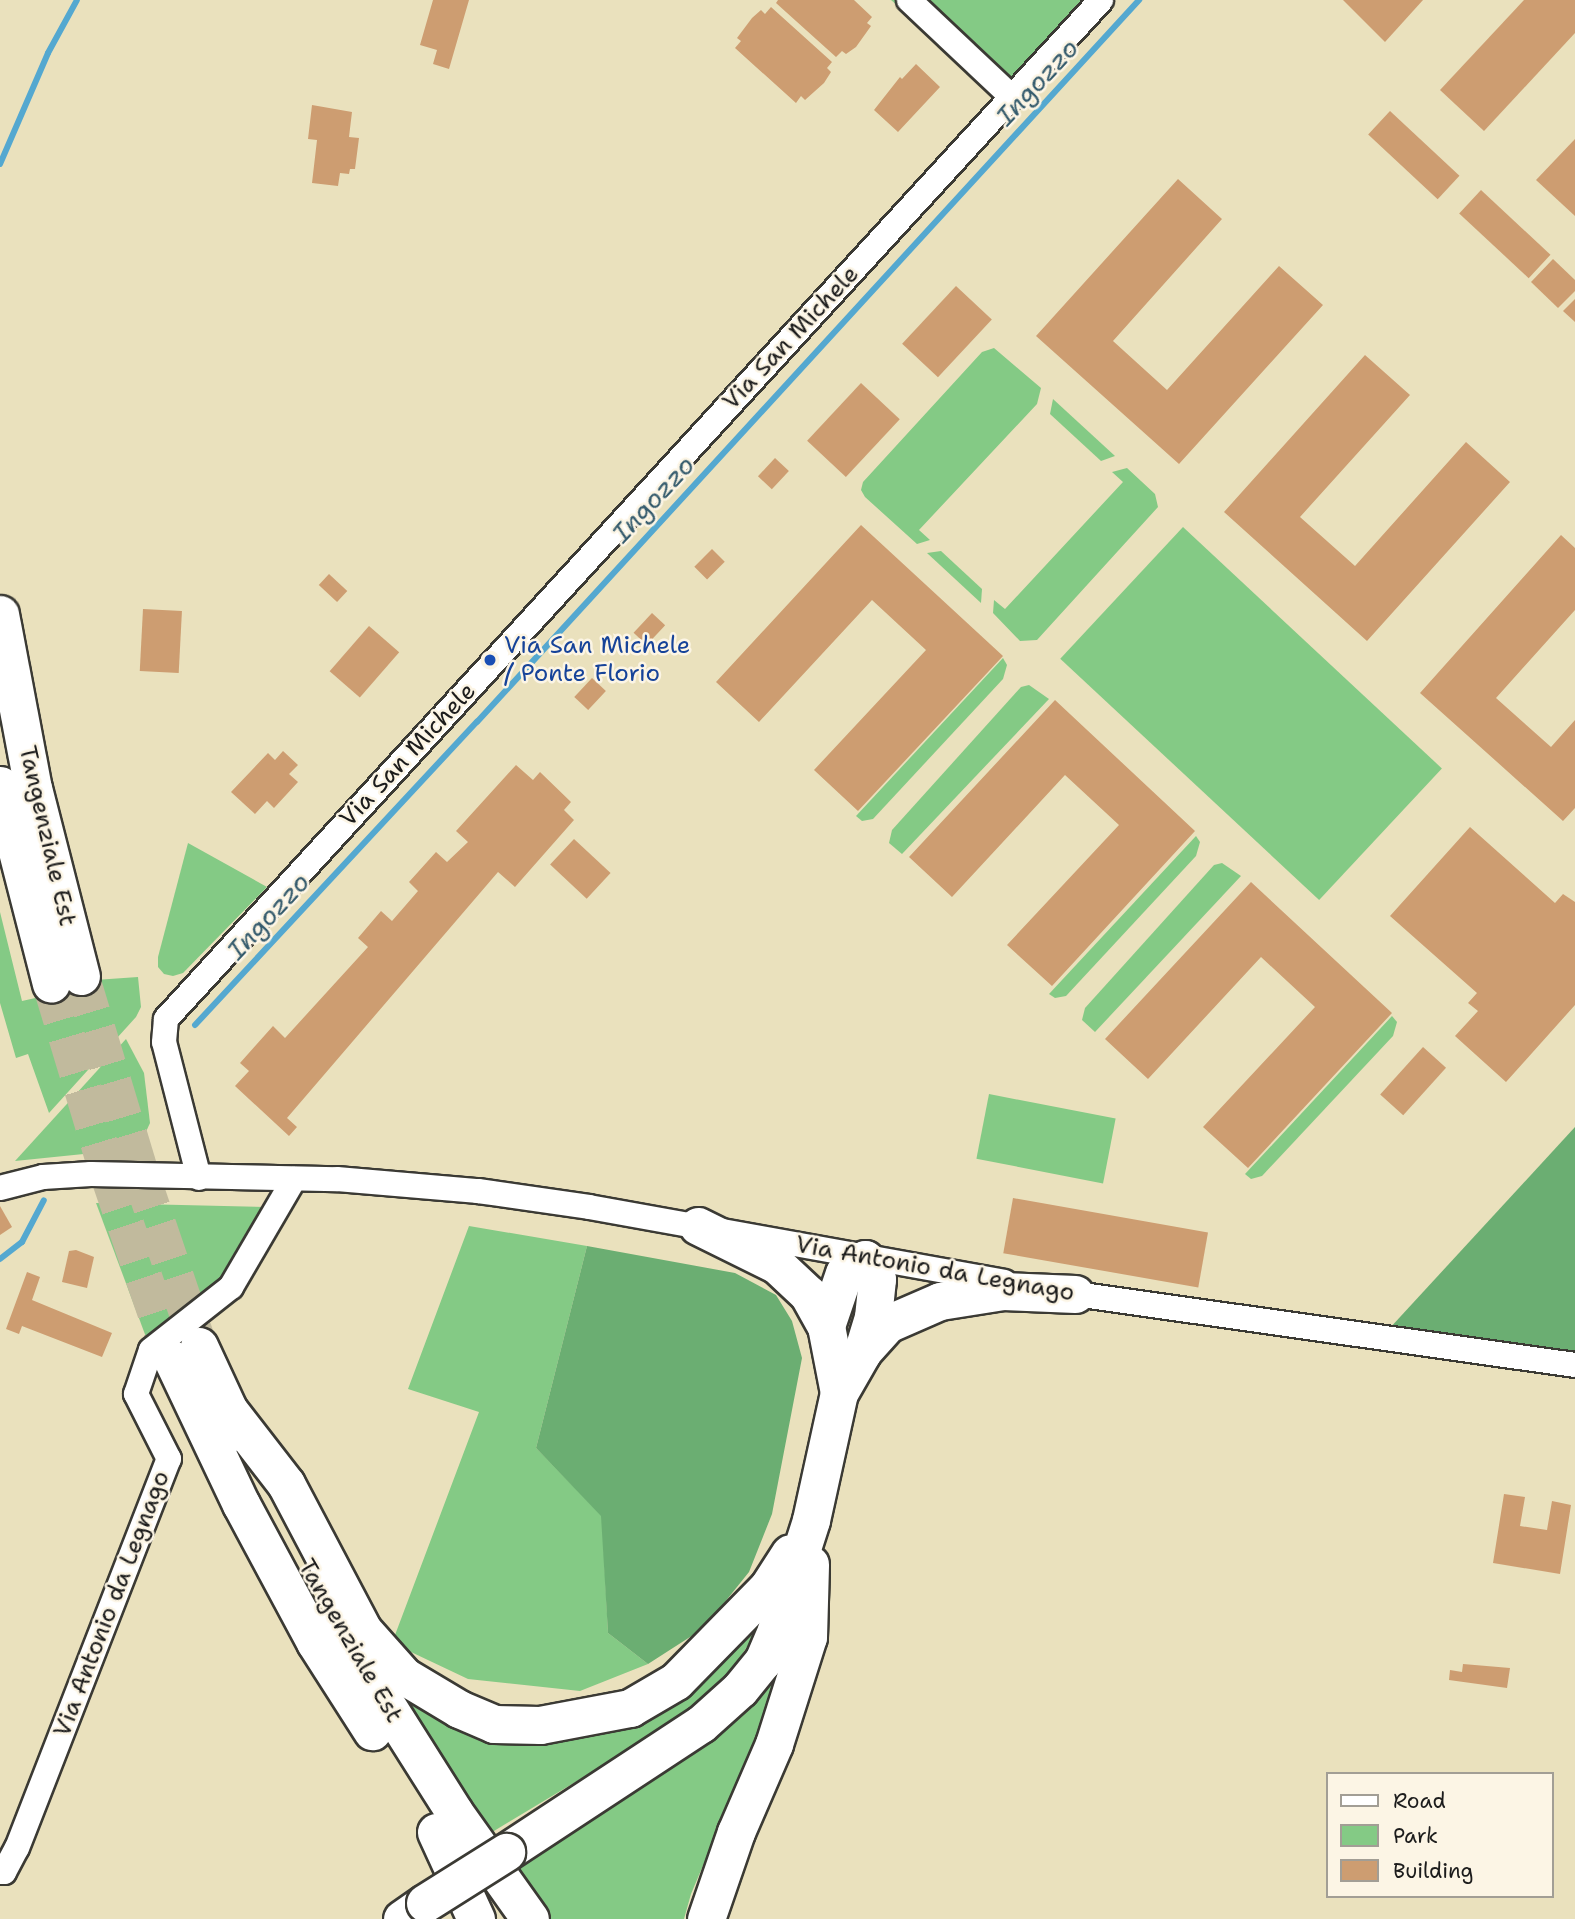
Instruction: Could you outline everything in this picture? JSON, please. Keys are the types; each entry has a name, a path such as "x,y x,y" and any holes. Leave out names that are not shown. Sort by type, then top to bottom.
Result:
{"highway":[{"name":"Tangenziale Est","path":"0,614 66,980 0,785"},
{"path":"698,1226 777,1265 808,1294 827,1326 839,1393"},
{"path":"827,1326 844,1273 865,1259 877,1279 873,1317 862,1353"},
{"path":"413,1911 701,1724 740,1689 763,1661 776,1630 811,1520 839,1393 862,1353 887,1324 940,1301 1003,1291 1075,1294"},
{"name":"Tangenziale Est","path":"503,1919 436,1832 314,1642 241,1504 186,1353 228,1409 346,1641 454,1812 530,1919"},
{"path":"228,1409 286,1484 363,1630 404,1676 459,1709 494,1724 540,1726 630,1708 676,1681 768,1587 811,1520"},
{"path":"706,1919 736,1832 774,1744 808,1637 811,1520"},
{"path":"436,1832 476,1919"}],"street":[{"path":"909,0 1012,97"},
{"name":"Via San Michele","path":"199,1178 164,1042 166,1019 1101,0"},
{"name":"Via Antonio da Legnago","path":"0,1188 43,1177 92,1174 294,1179 478,1191 698,1226 865,1259 1075,1294 1575,1365"},
{"name":"Via Antonio da Legnago","path":"0,1872 4,1872 17,1848 169,1459 136,1394 151,1350 231,1287 294,1179"}],"green space":[{"path":"891,0 1094,0 1012,97 994,89"},
{"path":"994,348 1041,388 1037,404 919,530 930,540 917,544 865,497 861,490 863,482 982,352"},
{"path":"1053,399 1115,456 1101,461 1050,414"},
{"path":"1127,468 1155,494 1158,507 1037,640 1020,641 993,613 994,600 1005,609 1123,482 1112,472"},
{"path":"1183,527 1442,768 1319,900 1060,659"},
{"path":"941,551 982,589 981,603 927,553"},
{"path":"1003,658 1007,665 1003,679 873,819 862,821 856,816"},
{"path":"1029,685 1049,699 902,854 889,843 892,830 1021,687"},
{"path":"1196,836 1200,842 1196,856 1066,996 1055,998 1049,994"},
{"path":"188,843 267,887 183,973 173,976 164,974 158,967 158,957"},
{"path":"1222,863 1241,876 1095,1032 1082,1020 1085,1008 1214,865"},
{"path":"0,912 22,1001 71,990 95,980 138,977 141,1007 136,1017 49,1113 28,1054 16,1058 0,1003"},
{"path":"1392,1016 1397,1022 1393,1036 1262,1176 1251,1179 1245,1174"},
{"path":"126,1039 144,1073 150,1123 144,1136 137,1143 113,1151 15,1161"},
{"path":"989,1094 1116,1119 1103,1183 976,1159"},
{"path":"1575,1127 1575,1355 1389,1329"},
{"path":"96,1203 267,1207 227,1280 149,1345"},
{"path":"469,1226 587,1246 536,1448 602,1516 608,1633 648,1664 580,1691 468,1679 392,1643 479,1412 408,1389"},
{"path":"587,1246 735,1273 776,1295 792,1321 802,1358 772,1514 749,1572 704,1628 648,1664 608,1633 601,1516 536,1448"},
{"path":"769,1602 760,1627 735,1665 680,1719 489,1834 393,1686 436,1717 486,1737 549,1742"},
{"path":"787,1648 755,1742 691,1894 684,1919 549,1919 506,1864"}],"building":[{"path":"433,0 469,0 449,69 433,64 437,50 420,45"},
{"path":"778,0 854,0 872,17 867,23 871,26 856,47 846,54 842,51 836,57 776,3"},
{"path":"1343,0 1423,0 1385,42"},
{"path":"1524,0 1575,0 1575,33 1484,131 1440,90"},
{"path":"771,7 832,62 827,68 831,72 824,83 805,100 801,96 796,103 735,48 741,41 737,38 752,18 761,10 765,14"},
{"path":"916,64 940,87 898,132 874,110 900,77 902,79"},
{"path":"312,105 352,112 349,137 359,138 355,169 350,169 349,174 340,173 338,186 312,183 317,140 308,139"},
{"path":"1390,111 1459,176 1438,199 1368,134"},
{"path":"1575,139 1575,216 1536,180"},
{"path":"1178,179 1222,219 1113,341 1167,390 1279,266 1323,305 1179,464 1036,336"},
{"path":"1481,190 1550,255 1529,278 1459,213"},
{"path":"1553,259 1575,280 1575,291 1558,308 1531,282"},
{"path":"956,286 992,319 938,377 902,344"},
{"path":"1575,299 1575,322 1563,311"},
{"path":"1365,355 1410,395 1300,517 1355,566 1466,442 1510,482 1367,641 1224,512"},
{"path":"861,383 900,419 846,477 807,441"},
{"path":"775,458 789,471 772,489 758,476"},
{"path":"861,525 1003,656 858,811 814,770 926,650 872,600 759,722 716,682"},
{"path":"1561,535 1575,548 1575,610 1496,698 1551,747 1575,720 1575,808 1563,821 1420,693"},
{"path":"712,549 725,562 707,579 694,567"},
{"path":"329,574 347,591 337,602 319,585"},
{"path":"143,609 182,611 179,673 140,671"},
{"path":"652,613 665,625 647,645 634,633"},
{"path":"369,626 399,652 360,698 330,671"},
{"path":"592,678 606,691 588,710 574,697"},
{"path":"1055,700 1195,831 1052,986 1007,945 1119,825 1065,775 952,897 909,857"},
{"path":"283,751 298,765 289,774 298,782 274,808 267,801 255,814 231,792 268,753 275,760"},
{"path":"516,765 533,780 540,772 571,802 564,810 574,820 515,887 498,872 287,1118 297,1127 289,1136 235,1086 249,1071 240,1063 273,1026 285,1038 368,947 358,938 381,911 392,921 418,891 409,882 436,852 447,862 468,842 456,831"},
{"path":"1470,827 1555,903 1563,894 1575,902 1575,1005 1506,1082 1455,1036 1478,1011 1468,1003 1477,993 1390,916"},
{"path":"574,839 611,873 587,899 550,865"},
{"path":"1251,882 1392,1013 1248,1168 1203,1127 1315,1007 1261,957 1148,1079 1105,1039"},
{"path":"1423,1047 1446,1068 1403,1115 1380,1095"},
{"path":"1013,1198 1208,1232 1198,1288 1003,1253"},
{"path":"0,1206 12,1227 0,1235"},
{"path":"76,1250 94,1257 87,1288 62,1282 69,1251"},
{"path":"27,1272 40,1277 32,1300 112,1333 102,1357 22,1326 19,1334 6,1329"},
{"path":"1504,1494 1525,1497 1520,1526 1547,1530 1552,1501 1571,1505 1560,1574 1493,1563"},
{"path":"1463,1664 1510,1668 1507,1688 1449,1680 1450,1670 1462,1672"}],"waterway":[{"path":"0,164 48,53 77,0"},
{"name":"Ingozzo","path":"195,1025 477,722 1139,0"},
{"path":"0,1259 22,1242 44,1200"}],"tunnel":[{"path":"81,976 140,1172 199,1346"},
{"path":"51,984 108,1173 172,1359"}],"place":[{"name":"Via San Michele / Ponte Florio","path":"490,660"}]}
